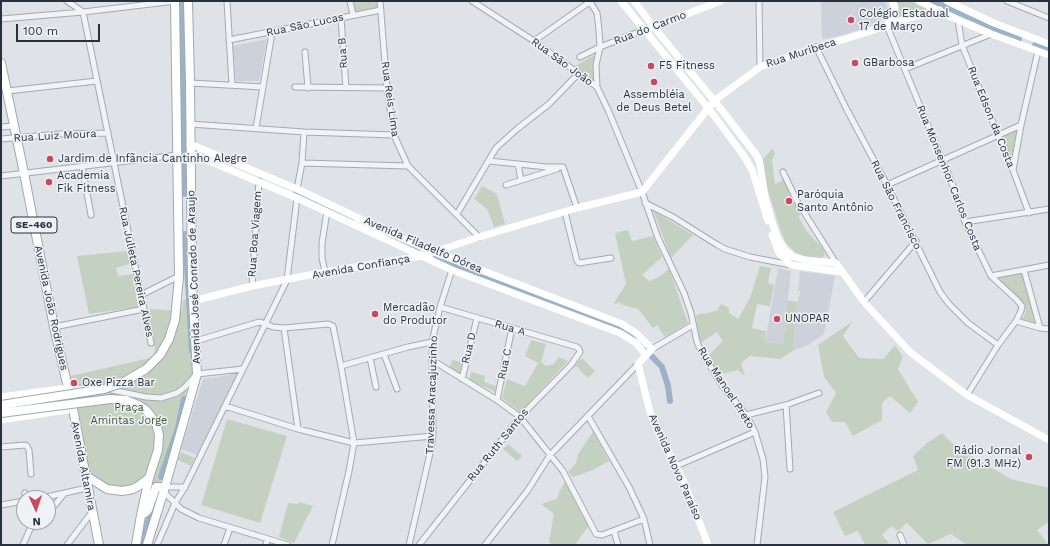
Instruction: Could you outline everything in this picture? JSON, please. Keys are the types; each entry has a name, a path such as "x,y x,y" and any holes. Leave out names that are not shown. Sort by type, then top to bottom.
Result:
{"main road":[{"name":"Avenida José Conrado de Araujo","path":"1,404 104,389 114,386 132,378 146,369 164,348 175,320 179,276 175,1"},
{"name":"Avenida José Conrado de Araujo","path":"147,545 165,489 197,374 191,231 188,1"},
{"path":"177,57 188,48"},
{"name":"Avenida João Rodrigues","path":"1,63 54,327 68,388"},
{"path":"178,201 191,231"},
{"name":"Avenida Altamira","path":"68,388 99,545"},
{"path":"1,413 110,399 121,399 132,402 146,410 154,419 159,435 158,450 149,478 136,545"},
{"path":"85,475 114,491 122,491 137,487 149,478"},
{"path":"141,515 148,510 156,487 165,489"}],"street":[{"path":"67,1 83,12"},
{"path":"1,18 83,12 175,1"},
{"path":"228,1 232,85"},
{"path":"350,1 353,15"},
{"name":"Rua Reis Lima","path":"380,1 387,88 394,135 408,166 479,237"},
{"name":"Rua São João","path":"472,1 534,41 597,87 642,192"},
{"path":"534,41 591,1 597,16 600,47 596,65 597,87"},
{"path":"621,1 708,109 748,163 754,176 762,206 777,248 781,256 791,265"},
{"path":"634,1 750,147 758,160 765,198 778,239 785,250 792,256 801,259 836,263"},
{"name":"Rua do Carmo","path":"580,58 600,47 721,1"},
{"path":"759,1 760,67"},
{"path":"887,26 895,12 895,7 892,1"},
{"path":"919,1 991,34 1049,55"},
{"path":"947,1 994,23 1049,44"},
{"path":"1007,1 1049,18"},
{"name":"Rua São Lucas","path":"229,40 272,33 381,10"},
{"name":"Rua Muribeca","path":"642,192 714,101 760,67 816,47 868,32 918,15 940,10"},
{"name":"Rua Julieta Pereira Alves","path":"83,12 151,343"},
{"name":"Rua B","path":"341,18 346,88"},
{"name":"Rua Edson da Costa","path":"958,20 962,45 1029,213"},
{"name":"Rua Monsenhor Carlos Costa","path":"887,26 966,222 991,276 1020,303 1022,310 1016,321"},
{"path":"256,128 272,33"},
{"path":"905,69 991,34"},
{"path":"1026,47 1031,37"},
{"name":"Rua São Francisco","path":"816,47 846,110 916,241 935,283 949,304 968,323 998,345"},
{"path":"1013,170 1021,125 1038,51"},
{"path":"305,52 308,88"},
{"path":"457,214 496,148 542,110 578,74"},
{"path":"7,90 97,81"},
{"path":"190,83 263,87"},
{"path":"295,87 387,88"},
{"path":"190,124 304,132 394,135"},
{"path":"887,185 1021,125"},
{"name":"Rua Luiz Moura","path":"1,127 14,126"},
{"path":"297,189 302,163 304,132"},
{"name":"Rua Luiz Moura","path":"1,139 60,134 108,133"},
{"name":"Avenida Filadelfo Dórea","path":"190,149 452,270 620,332 649,352"},
{"name":"Avenida Filadelfo Dórea","path":"190,149 297,189 434,252 622,324 636,333 649,352"},
{"path":"1,176 114,162 178,156"},
{"path":"489,161 563,167"},
{"path":"302,163 408,166"},
{"path":"518,164 520,180"},
{"path":"82,166 91,215"},
{"path":"506,185 563,167"},
{"path":"563,167 577,208"},
{"path":"783,172 797,201 842,272 864,302 910,352 967,395 1049,440"},
{"name":"Rua Boa Viagem","path":"252,286 259,181"},
{"name":"Rua Manoel Preto","path":"642,192 658,238 684,293 697,342 721,384 746,415 755,432 763,459 765,477 757,545"},
{"name":"Avenida Confiança","path":"193,301 252,286 423,256 479,237 577,208 642,192"},
{"path":"164,545 157,544 175,503 266,325 287,280 298,198"},
{"path":"645,203 673,217 725,249 750,257 791,265 842,272"},
{"path":"966,222 1049,209"},
{"path":"325,272 322,258 322,243 327,211"},
{"path":"565,212 577,261 579,263 611,258"},
{"path":"864,302 916,241"},
{"path":"991,276 1049,265"},
{"name":"Travessa Aracajuzinho","path":"409,545 430,457 433,436 432,342 440,307 452,270"},
{"path":"1024,270 1040,328"},
{"path":"141,295 179,276"},
{"name":"Rua A","path":"440,307 579,349"},
{"path":"54,327 144,309"},
{"name":"Rua D","path":"462,379 477,318"},
{"path":"967,395 998,345 1016,321 1049,329"},
{"path":"196,341 260,322 273,327 284,328 330,324 334,327 354,443 332,545"},
{"path":"485,545 528,490 550,455 649,352 693,325"},
{"path":"284,328 298,429"},
{"name":"Rua C","path":"497,400 512,328"},
{"path":"341,366 432,342"},
{"name":"Rua Ruth Santos","path":"419,545 520,417 571,365 579,354 579,349"},
{"path":"384,354 397,389"},
{"path":"370,358 376,387"},
{"path":"432,360 497,400 520,417 566,477 594,532 599,535 614,531 644,519"},
{"name":"Avenida Novo Paraíso","path":"638,364 650,412 656,428 676,466 708,545"},
{"path":"1,397 68,388 90,387 146,397 161,398 177,393 197,374 243,369"},
{"path":"746,415 786,405 819,393"},
{"path":"786,405 790,469"},
{"path":"225,406 298,429 354,443 433,436"},
{"path":"1,420 73,409"},
{"path":"588,416 624,477 644,519 650,545"},
{"path":"676,466 755,432"},
{"path":"1,447 27,446 29,450 31,474"},
{"path":"185,486 165,489 181,509 195,516 230,528 288,545"},
{"path":"56,495 87,488"},
{"path":"56,504 64,494"},
{"path":"1,505 16,502"},
{"path":"66,545 92,512"},
{"path":"224,545 230,528"},
{"path":"23,545 30,530"},
{"path":"614,531 618,545"},
{"path":"900,535 904,545"},
{"path":"266,545 267,539"}],"shaded area":[{"name":"Colégio Estadual 17 de Março","path":"821,1 882,1 886,3 889,11 885,17 863,29 822,39"},
{"path":"267,39 259,81 236,81 233,46"},
{"name":"UNOPAR","path":"778,268 791,271 783,344 765,342"},
{"path":"800,271 835,276 824,334 808,345 793,351 797,302 801,291 798,291"},
{"path":"237,374 197,455 181,449 203,379"}],"green space":[{"path":"349,1 379,1 380,9 351,14"},
{"path":"895,1 911,1 933,11 919,11 895,18"},
{"path":"594,55 594,82 572,68"},
{"path":"1018,130 1014,149 1012,158 1001,138"},
{"path":"773,148 775,154 772,160 775,184 783,180 789,189 801,211 799,217 805,229 823,249 825,255 822,258 817,259 805,257 796,253 786,243 781,232 765,181 763,159"},
{"path":"482,186 497,194 505,224 494,227 487,209 474,199"},
{"path":"653,210 693,235 671,258"},
{"path":"628,230 632,241 653,236 662,257 642,275 649,281 657,278 669,269 688,323 665,337 657,325 653,328 638,309 618,302 616,304 614,303 626,284 615,233"},
{"path":"128,251 130,264 116,268 118,276 133,274 138,307 89,314 77,256"},
{"path":"760,266 771,268 768,283 774,285 770,306 757,304 752,328 766,331 765,342 783,344 788,300 797,302 793,351 780,359 750,356 741,363 745,376 738,370 718,375 707,357 723,341 717,332 699,344 696,315 717,311 721,304 729,308 729,313 738,319 750,298"},
{"path":"1025,273 1039,327 1021,320 1026,310 1016,295 995,276"},
{"name":"Praça Amintas Jorge","path":"187,299 193,371 184,399 178,428 157,492 137,484 129,487 110,488 88,473 71,376 150,358 154,354 155,349 148,311 150,309 182,311 183,300"},
{"path":"853,321 843,336 859,358 883,359 895,345 903,357 898,369 918,402 910,413 890,396 882,403 882,420 853,436 845,422 832,422 826,412 836,393 824,377 818,345"},
{"path":"531,340 546,344 541,362 546,366 554,364 558,357 568,361 520,412 502,398 507,379 525,386 538,363 525,356"},
{"path":"582,358 595,371 588,378 575,365"},
{"path":"452,360 462,362 460,374 450,368"},
{"path":"471,372 485,376 484,382 496,386 496,392 469,380"},
{"path":"227,419 287,436 260,523 201,505"},
{"path":"593,432 609,461 593,470 573,477 568,472 576,463 578,454"},
{"path":"942,433 957,448 1011,479 1049,488 1049,522 1037,530 1049,545 967,545 951,534 928,544 907,523 898,531 891,526 882,535 889,543 882,545 865,545 858,531 845,536 833,512 918,470 913,456 927,443"},
{"path":"508,444 522,456 517,461 503,449"},
{"path":"181,452 195,458 191,466 178,460"},
{"path":"565,482 589,525 575,545 553,545 549,542 554,514 541,504 557,499"},
{"path":"299,502 313,506 294,543 279,537 288,503 298,504"}],"waterway":[{"path":"182,1 185,194"},
{"path":"933,1 1019,39"},
{"path":"1035,45 1049,50"},
{"path":"184,147 194,151"},
{"path":"295,194 352,219"},
{"path":"185,234 192,351"},
{"path":"388,236 417,250"},
{"path":"435,259 625,329 640,343"},
{"path":"646,350 662,367 668,386 670,401"},
{"path":"161,477 178,428 184,399"},
{"path":"141,545 153,506"}],"place":[{"name":"Colégio Estadual 17 de Março","path":"851,20"},
{"name":"GBarbosa","path":"855,63"},
{"name":"F5 Fitness","path":"651,66"},
{"name":"Assembléia de Deus Betel","path":"654,82"},
{"name":"Jardim de Infãncia Cantinho Alegre","path":"50,159"},
{"name":"Academia Fik Fitness","path":"49,182"},
{"name":"Paróquia Santo Antônio","path":"789,201"},
{"name":"Mercadão do Produtor","path":"375,314"},
{"name":"UNOPAR","path":"777,319"},
{"name":"Oxe Pizza Bar","path":"74,383"},
{"name":"Rádio Jornal FM (91.3 MHz)","path":"1029,457"}]}
